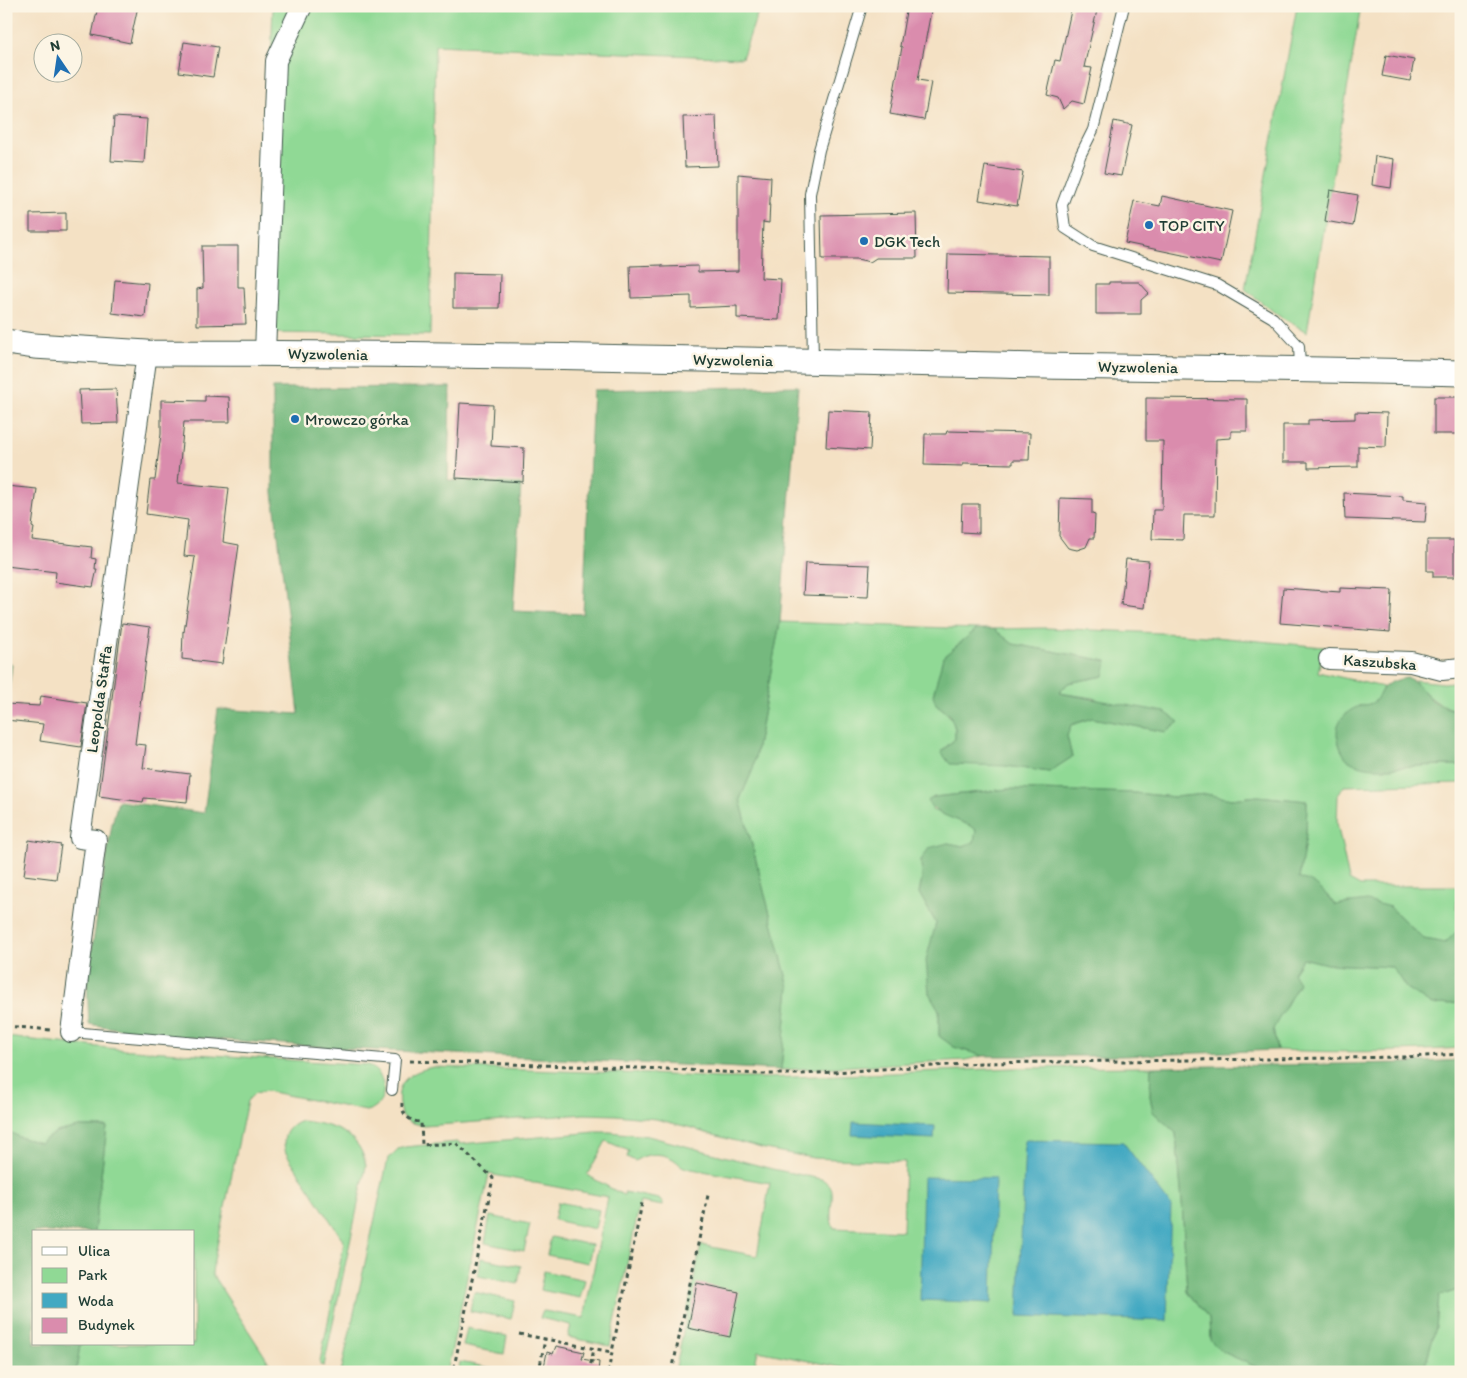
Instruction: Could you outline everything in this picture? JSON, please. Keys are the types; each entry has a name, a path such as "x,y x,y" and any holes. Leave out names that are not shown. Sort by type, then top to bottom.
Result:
{"street":[{"path":"265,353 276,61 302,6"},
{"name":"Wyzwolenia","path":"6,342 34,346 147,353 265,353 1300,368 1461,373"},
{"name":"Leopolda Staffa","path":"71,1032 96,840 80,838 147,353"},
{"name":"Kaszubska","path":"1329,659 1411,662 1442,670 1461,668"}],"lane":[{"path":"813,361 810,194 819,150 862,6"},
{"path":"1124,6 1093,130 1081,154 1062,204 1065,228 1093,246 1217,285 1273,318 1299,346 1300,368"},
{"path":"71,1032 395,1060 392,1090"}],"path":[{"path":"6,1026 71,1032"},
{"path":"395,1060 767,1074 981,1064 1406,1057 1461,1054"},
{"path":"403,1097 402,1107 407,1118 421,1122 422,1145 456,1143 493,1178 453,1372"},
{"path":"672,1372 708,1195"},
{"path":"608,1372 642,1203"},
{"path":"519,1334 612,1352"},
{"path":"539,1372 545,1339"},
{"path":"589,1372 594,1349"}],"green space":[{"path":"273,6 760,6 742,58 435,45 430,335 261,333"},
{"path":"1297,6 1361,6 1307,332 1279,316 1245,289"},
{"path":"798,386 780,622 753,769 740,799 789,987 781,1070 354,1049 156,1035 89,1024 87,980 112,824 118,801 204,813 218,709 299,714 273,492 273,388 450,387 448,480 521,484 513,611 583,614 593,390"},
{"path":"780,622 977,629 943,657 936,704 951,718 955,739 941,751 1006,766 1049,772 1072,757 1067,736 1071,725 1092,718 1166,732 1094,698 1059,693 1068,683 1104,676 1107,661 1013,644 994,629 1046,628 1183,634 1324,647 1318,672 1383,687 1378,698 1371,704 1358,706 1337,735 1340,747 1349,761 1387,768 1461,765 1461,783 1344,786 1338,795 1337,823 1349,880 1360,886 1461,886 1461,897 1457,898 1456,908 1461,912 1459,927 1445,943 1424,939 1390,907 1348,903 1335,905 1326,894 1299,879 1306,834 1307,801 1258,796 1231,799 1206,794 1174,797 1135,793 1008,789 934,797 932,810 968,824 976,830 975,842 963,846 948,843 921,860 922,879 919,893 936,923 929,993 939,1010 939,1036 954,1047 983,1056 965,1060 781,1070 789,987 740,799 753,769"},
{"path":"977,629 994,629 1013,644 1107,661 1104,676 1068,683 1059,693 1165,712 1179,722 1166,732 1092,718 1071,725 1067,736 1072,757 1049,772 1006,766 950,764 941,752 955,739 955,728 950,715 936,704 933,695 943,657"},
{"path":"6,663 12,664 6,712"},
{"path":"1407,678 1417,684 1438,704 1461,711 1461,765 1375,768 1351,762 1344,755 1339,745 1337,729 1344,716 1357,707 1372,703 1388,684"},
{"path":"1414,680 1444,683 1461,681 1461,711 1447,707 1435,700"},
{"path":"1008,789 1135,793 1174,797 1206,794 1231,799 1258,796 1307,801 1306,834 1299,879 1315,884 1335,905 1367,901 1390,907 1424,939 1445,943 1461,926 1461,1003 1432,1005 1406,988 1392,967 1327,964 1303,958 1293,973 1299,983 1273,1029 1277,1050 1121,1056 983,1056 954,1047 939,1036 939,1010 929,993 926,960 936,923 919,893 922,879 921,860 929,848 948,843 963,846 974,842 976,830 937,811 927,801 934,797"},
{"path":"1303,958 1327,964 1393,967 1406,988 1432,1005 1461,1003 1461,1048 1369,1052 1277,1050 1273,1029 1280,1014 1293,973"},
{"path":"6,1037 117,1049 368,1065 375,1069 379,1075 384,1090 379,1103 374,1108 366,1111 267,1091 255,1093 247,1101 212,1274 275,1372 76,1372 80,1346 195,1346 195,1230 94,1230 107,1127 79,1127 56,1132 40,1143 19,1137 6,1130"},
{"path":"1461,1060 1461,1289 1439,1296 1436,1327 1423,1372 1267,1372 1221,1351 1210,1340 1209,1318 1187,1292 1176,1133 1153,1112 1150,1096 1151,1067 1406,1063"},
{"path":"433,1067 719,1078 768,1078 1015,1068 1151,1067 1150,1096 1153,1112 1176,1133 1187,1292 1209,1318 1210,1340 1221,1351 1267,1372 865,1372 758,1351 753,1372 675,1372 701,1245 757,1256 770,1183 686,1168 673,1159 659,1154 649,1155 635,1161 627,1157 629,1151 606,1141 587,1175 623,1195 625,1194 624,1192 659,1199 663,1204 663,1206 640,1202 610,1346 568,1337 571,1325 540,1318 544,1311 584,1318 608,1197 489,1174 447,1372 341,1372 388,1159 398,1149 405,1147 596,1132 648,1136 772,1169 821,1179 831,1188 831,1221 834,1228 903,1231 905,1162 813,1158 765,1149 656,1119 616,1115 584,1114 424,1126 410,1122 401,1115 399,1104 400,1088 408,1077"},
{"path":"302,1121 324,1125 343,1132 358,1145 366,1166 324,1366 320,1365 320,1361 344,1244 286,1153 284,1142 286,1133 292,1126"},
{"path":"79,1127 107,1127 94,1230 32,1230 32,1346 80,1346 76,1372 6,1372 6,1130 19,1137 40,1143 56,1132"},
{"path":"558,1202 599,1210 595,1229 554,1220"},
{"path":"490,1216 530,1224 524,1251 485,1243"},
{"path":"551,1237 592,1245 588,1263 547,1255"},
{"path":"481,1258 521,1266 518,1284 478,1276"},
{"path":"544,1271 585,1280 580,1298 540,1290"},
{"path":"1461,1289 1461,1372 1423,1372 1436,1327 1439,1296"},
{"path":"474,1292 515,1301 511,1319 470,1311"},
{"path":"467,1328 507,1336 504,1354 463,1346"},
{"path":"460,1362 501,1370 500,1372 458,1372"}],"water":[{"path":"853,1122 935,1126 934,1139 852,1135"},
{"path":"1025,1140 1123,1142 1171,1206 1167,1321 1018,1316"},
{"path":"923,1177 995,1178 992,1303 920,1300"}],"building":[{"path":"98,6 138,6 130,43 92,35"},
{"path":"907,6 932,6 918,80 931,82 924,120 890,114"},
{"path":"1072,6 1098,6 1084,67 1092,68 1084,104 1072,101 1063,109 1058,98 1047,95 1055,60 1060,61"},
{"path":"184,42 218,47 213,77 179,72"},
{"path":"1386,55 1414,60 1410,81 1382,76"},
{"path":"716,116 718,166 685,167 683,117"},
{"path":"114,117 147,119 144,163 111,161"},
{"path":"1114,121 1132,125 1121,176 1104,173"},
{"path":"1375,156 1394,159 1391,188 1372,185"},
{"path":"985,166 1023,172 1017,206 979,200"},
{"path":"738,174 771,177 769,223 763,222 761,278 781,279 779,320 737,318 737,306 691,308 691,296 631,298 630,266 698,266 698,272 738,271"},
{"path":"1330,190 1358,195 1353,226 1325,221"},
{"path":"1162,196 1232,211 1221,263 1125,243 1134,201 1160,206"},
{"path":"66,213 66,231 30,231 30,214"},
{"path":"916,213 917,258 876,258 870,262 857,259 822,259 821,215"},
{"path":"202,246 238,246 238,287 244,287 246,324 197,325 197,289 203,288"},
{"path":"948,254 1049,256 1049,295 947,293"},
{"path":"453,273 500,274 499,308 453,308"},
{"path":"115,280 148,283 145,317 112,313"},
{"path":"1109,282 1139,282 1149,293 1141,300 1141,314 1096,314 1096,284 1109,284"},
{"path":"116,389 118,423 81,424 79,390"},
{"path":"205,396 229,397 230,422 184,422 178,483 229,488 223,542 239,545 222,664 182,659 183,631 195,557 184,556 188,520 146,514 150,480 155,480 161,434 161,400 205,401"},
{"path":"1434,397 1461,397 1461,434 1434,434"},
{"path":"1146,398 1247,399 1247,431 1231,431 1231,438 1216,439 1215,515 1184,515 1183,540 1152,539 1153,510 1162,510 1163,441 1146,441"},
{"path":"460,403 493,405 491,446 524,448 523,482 456,478"},
{"path":"828,410 872,412 870,450 826,447"},
{"path":"1355,412 1387,413 1386,447 1358,446 1358,467 1308,468 1308,462 1283,462 1283,425 1308,425 1308,420 1355,419"},
{"path":"947,431 1030,433 1029,460 1013,460 1013,464 963,463 963,466 924,465 925,434 946,434"},
{"path":"6,486 37,489 32,540 92,547 91,558 96,559 95,569 97,569 93,587 55,582 56,572 6,566"},
{"path":"1344,493 1403,496 1403,500 1427,502 1425,522 1345,519"},
{"path":"1060,498 1092,499 1092,514 1095,515 1094,538 1090,538 1086,547 1077,550 1068,548 1059,536"},
{"path":"962,504 979,504 979,533 961,532"},
{"path":"1427,540 1454,540 1454,577 1433,577 1433,571 1427,571"},
{"path":"1126,559 1149,561 1144,608 1121,605"},
{"path":"805,563 870,565 868,597 803,595"},
{"path":"1283,588 1340,592 1340,588 1392,590 1390,632 1280,623"},
{"path":"122,623 150,627 135,744 146,745 143,768 190,774 187,802 144,798 143,802 99,796"},
{"path":"41,696 87,703 81,747 40,741 43,724 6,720 6,704 39,706"},
{"path":"29,840 61,845 56,879 24,875"},
{"path":"697,1283 739,1292 730,1337 688,1328"},
{"path":"556,1346 584,1352 582,1359 599,1362 598,1372 543,1372 547,1352 553,1354"}],"place":[{"name":"TOP CITY","path":"1149,225"},
{"name":"DGK Tech","path":"864,241"},
{"name":"Mrowczo górka","path":"295,419"}]}
